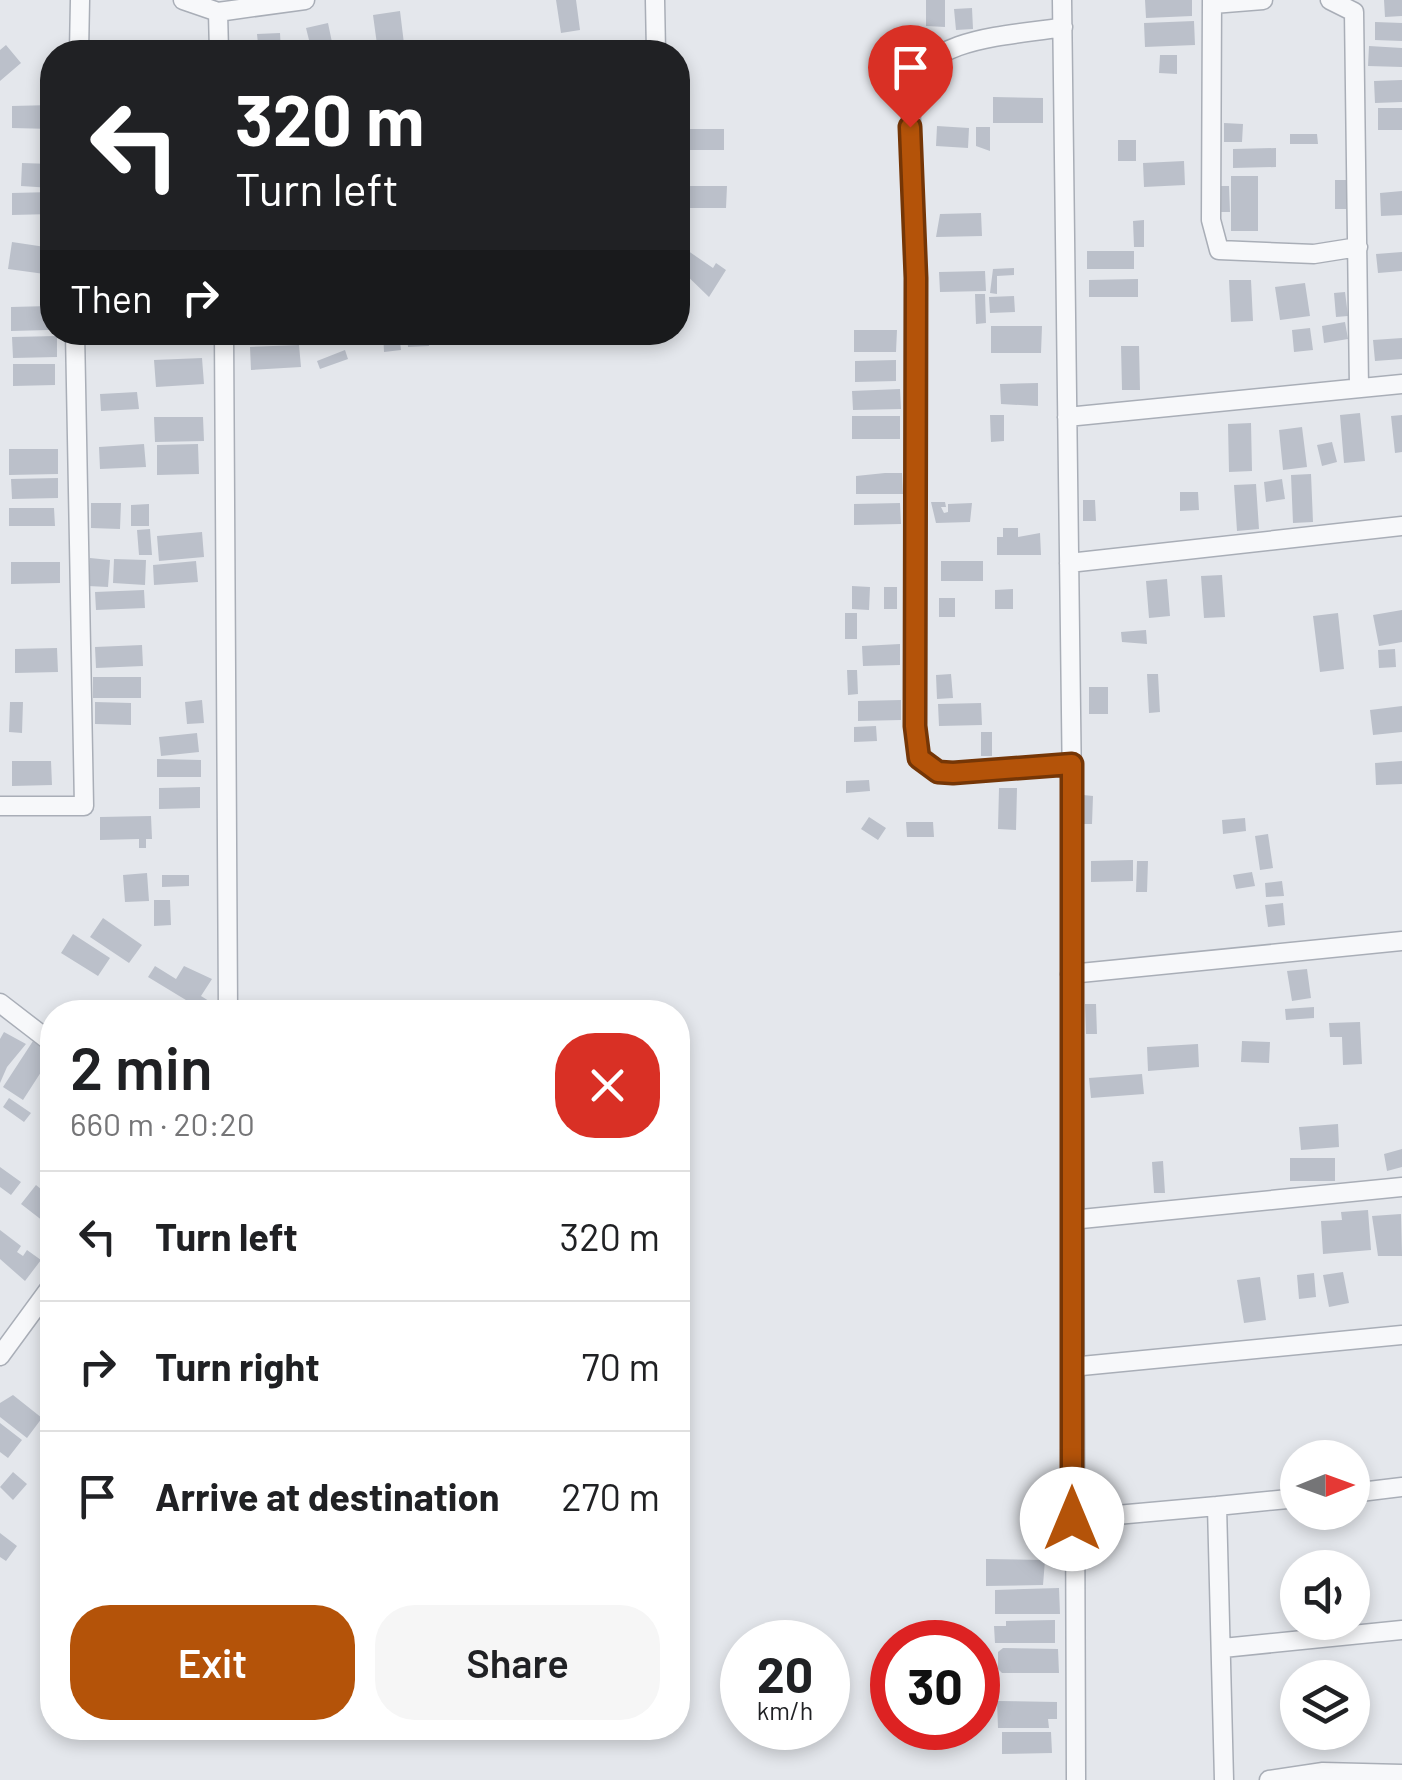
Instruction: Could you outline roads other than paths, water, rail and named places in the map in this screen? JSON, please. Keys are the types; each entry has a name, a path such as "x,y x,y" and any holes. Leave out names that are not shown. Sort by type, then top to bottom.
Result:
{"street":[{"path":"78,40 80,0"},
{"path":"183,0 218,12 305,0"},
{"path":"655,0 656,40"},
{"path":"1062,0 1072,764 1071,1367 1076,1780"},
{"path":"1264,0 1212,2 1214,245 1220,250 1250,255 1358,247"},
{"path":"1330,0 1354,12 1359,388"},
{"path":"218,12 219,40"},
{"path":"1063,26 945,52 921,66 910,90 916,278 915,726 919,758 938,772 1072,764"},
{"path":"0,806 84,806 75,345"},
{"path":"224,345 228,1000"},
{"path":"1067,417 1402,384"},
{"path":"1069,563 1402,526"},
{"path":"1070,974 1402,941"},
{"path":"0,1003 40,1033"},
{"path":"1071,1220 1402,1187"},
{"path":"0,1356 40,1301"},
{"path":"1071,1367 1402,1335"},
{"path":"1370,1491 1402,1488"},
{"path":"1072,1519 1280,1500"},
{"path":"1218,1506 1215,1549 1223,1648 1224,1780"},
{"path":"1223,1648 1402,1630"},
{"path":"1269,1780 1324,1772 1402,1774"}]}
